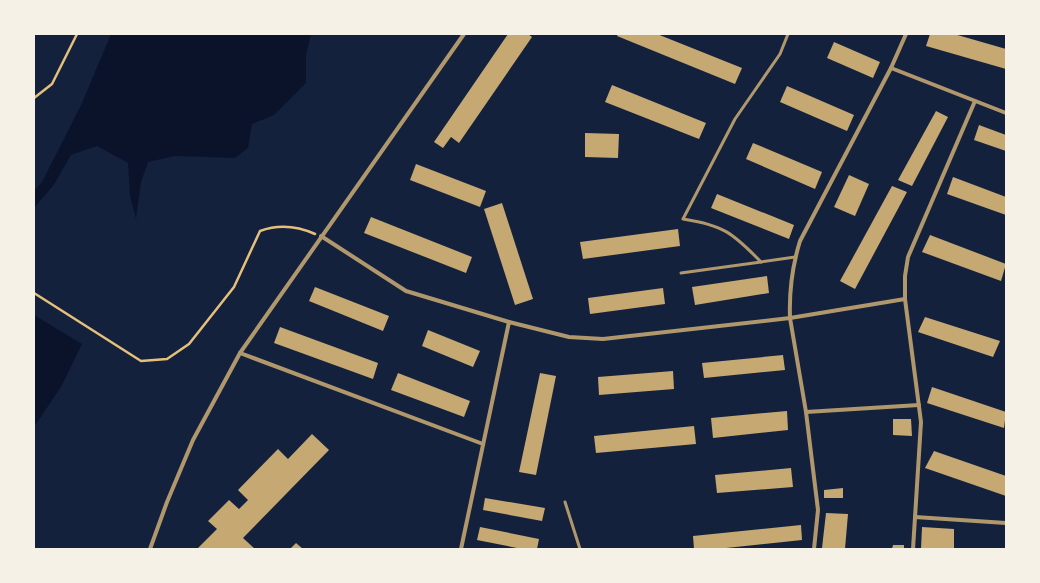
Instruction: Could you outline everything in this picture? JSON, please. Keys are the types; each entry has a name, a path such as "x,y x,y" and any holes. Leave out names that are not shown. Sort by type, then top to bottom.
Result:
{"street":[{"path":"150,549 167,502 193,440 240,353 464,34"},
{"path":"814,549 818,510 806,412 790,318 789,291 795,257 800,242 891,68 906,34"},
{"path":"891,68 1006,113"},
{"path":"913,549 921,422 905,299 905,276 908,257 975,101"},
{"path":"321,236 406,291 510,322 569,337 603,339 790,318 905,299"},
{"path":"461,549 510,322"},
{"path":"240,353 484,444"},
{"path":"806,412 919,405"},
{"path":"915,517 1006,523"}],"lane":[{"path":"761,262 739,239 724,230 706,223 683,219 735,119 780,54 788,34"},
{"path":"681,273 795,257"},
{"path":"565,502 580,549"}],"path":[{"path":"34,98 52,84 77,34"},
{"path":"34,293 141,361 167,359 189,344 234,287 260,231 274,226 304,228 321,236"}],"water":[{"path":"111,34 311,34 306,55 306,83 274,115 252,124 248,148 235,158 175,156 148,162 141,182 136,219 130,196 128,163 97,146 71,155 53,186 34,208 34,191 42,182 82,103"},
{"path":"34,315 82,344 61,387 34,427"}],"building":[{"path":"508,34 528,34 532,37 459,143 451,137 443,148 434,142"},
{"path":"618,34 657,34 742,68 735,84 617,36"},
{"path":"930,34 954,34 1006,49 1006,69 926,46"},
{"path":"834,42 880,62 873,78 827,58"},
{"path":"612,85 706,123 699,139 605,102"},
{"path":"787,86 854,115 847,131 780,102"},
{"path":"936,111 948,117 912,186 898,180"},
{"path":"979,125 1006,135 1006,151 974,140"},
{"path":"585,133 619,134 618,158 585,157"},
{"path":"753,143 822,172 815,189 746,159"},
{"path":"416,164 486,191 480,207 410,180"},
{"path":"849,175 869,184 855,216 834,207"},
{"path":"953,177 1006,197 1006,215 947,194"},
{"path":"892,186 907,192 855,289 840,281"},
{"path":"717,194 794,225 789,239 711,208"},
{"path":"502,203 533,299 515,305 484,209"},
{"path":"371,217 472,257 466,273 364,233"},
{"path":"678,229 680,246 583,259 580,242"},
{"path":"930,235 1006,264 1001,281 922,252"},
{"path":"767,276 769,293 695,305 692,287"},
{"path":"315,287 389,316 383,331 309,301"},
{"path":"663,288 665,304 590,314 588,298"},
{"path":"925,317 1000,341 993,357 918,332"},
{"path":"280,327 378,363 373,379 274,343"},
{"path":"428,330 480,351 473,367 422,346"},
{"path":"783,355 785,370 704,378 702,363"},
{"path":"673,371 674,389 599,395 598,377"},
{"path":"398,373 470,401 464,417 391,390"},
{"path":"540,373 556,376 536,475 519,472"},
{"path":"932,387 1006,412 1004,428 927,403"},
{"path":"787,411 788,430 713,438 711,418"},
{"path":"893,419 911,419 912,436 893,435"},
{"path":"694,426 696,444 596,453 594,436"},
{"path":"312,434 329,450 243,538 255,549 197,549 217,529 208,521 229,500 239,509 248,500 238,490 278,449 288,459"},
{"path":"934,451 1006,476 1006,496 925,468"},
{"path":"791,468 793,487 717,493 715,475"},
{"path":"843,488 843,498 824,498 824,490"},
{"path":"485,498 545,508 542,521 483,510"},
{"path":"826,513 848,514 845,549 822,548"},
{"path":"801,525 802,540 717,549 694,549 693,536"},
{"path":"480,527 539,539 537,549 522,549 477,540"},
{"path":"922,527 954,529 954,549 921,549"},
{"path":"296,543 303,549 290,549"},
{"path":"893,545 904,545 904,549 892,549"}]}
